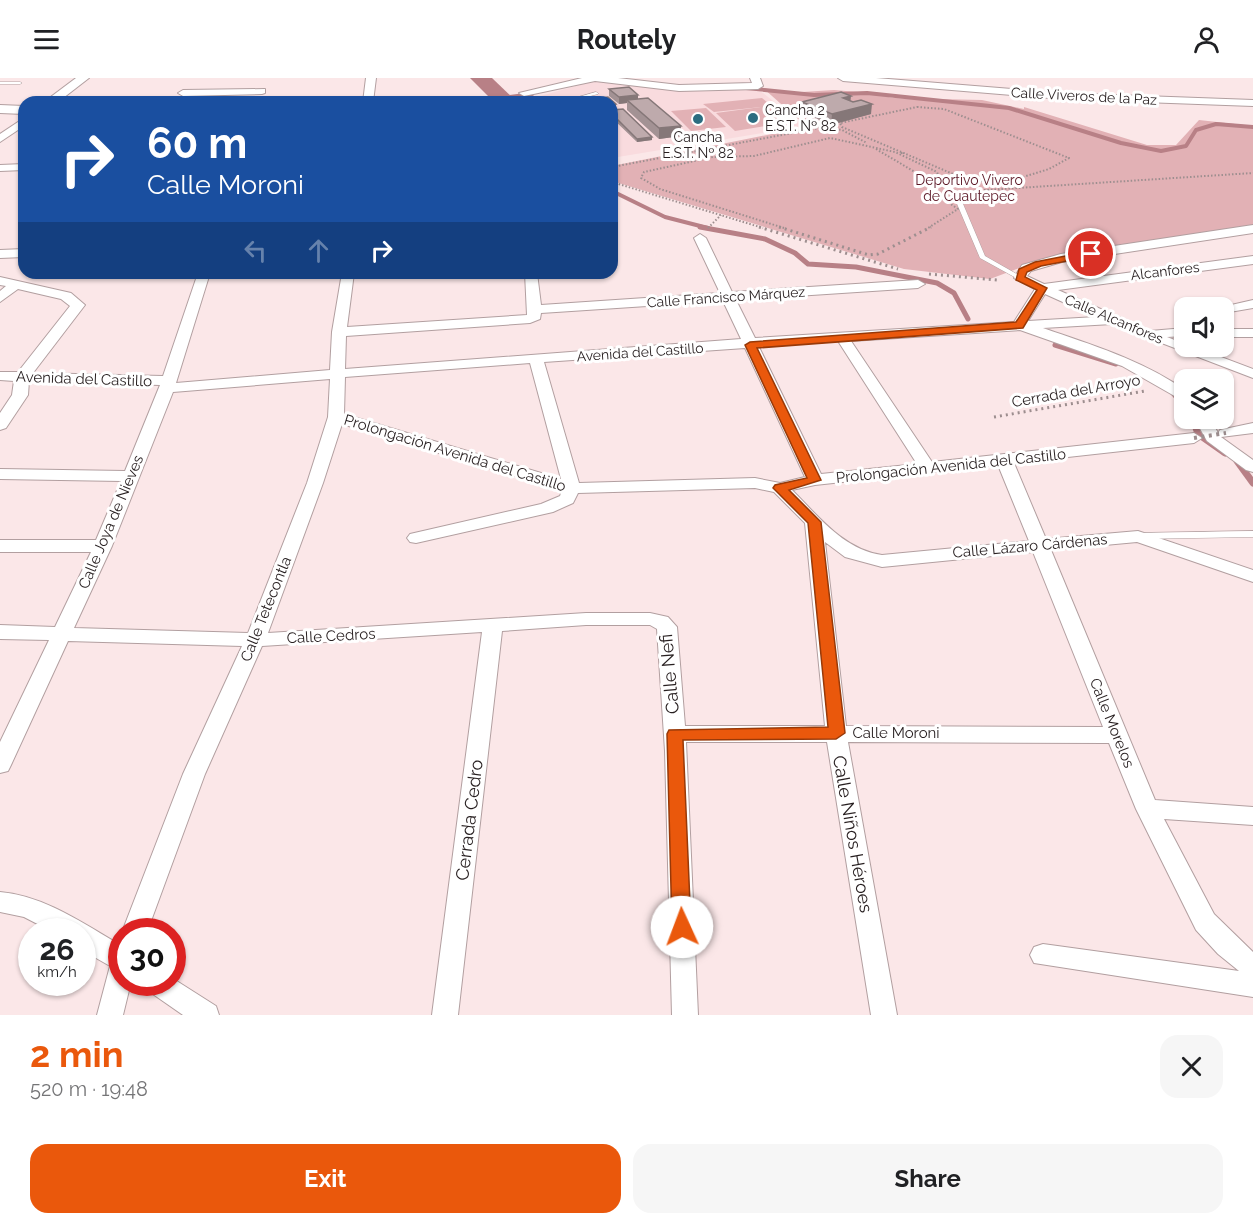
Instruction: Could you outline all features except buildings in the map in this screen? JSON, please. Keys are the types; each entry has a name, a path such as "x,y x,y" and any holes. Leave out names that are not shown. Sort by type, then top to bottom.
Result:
{"street":[{"path":"58,96 83,78"},
{"path":"261,96 267,78"},
{"path":"369,96 372,78"},
{"name":"Calle Viveros de la Paz","path":"843,78 1061,96 1253,103"},
{"path":"524,93 590,79 679,88 756,82"},
{"path":"1019,83 1035,94"},
{"path":"889,93 895,84"},
{"path":"183,93 262,91"},
{"path":"1061,96 1073,109"},
{"path":"0,109 18,110"},
{"path":"0,140 18,126"},
{"path":"0,140 16,141"},
{"path":"0,168 18,167"},
{"path":"1020,278 1026,268 1061,258 1253,229"},
{"path":"702,235 750,345 814,480"},
{"path":"0,254 18,253"},
{"name":"Alcanfores","path":"1042,288 1253,260"},
{"name":"Calle Alcanfores","path":"1020,278 1148,335 1253,374"},
{"name":"Calle Joya de Nieves","path":"1,760 103,546 168,385 202,279"},
{"name":"Calle Tetecontla","path":"140,918 194,774 255,640 315,483 336,417 339,332 347,279"},
{"path":"531,279 532,314"},
{"name":"Calle Francisco Márquez","path":"339,332 920,279"},
{"path":"0,298 7,283 66,296 78,305 22,377 20,395 13,409 0,425"},
{"path":"1042,288 1020,325 1138,366 1174,387"},
{"path":"1234,307 1253,304"},
{"name":"Avenida del Castillo","path":"0,376 168,385 1112,320"},
{"path":"1148,335 1174,331"},
{"path":"1234,333 1253,333"},
{"path":"843,339 927,468"},
{"path":"416,538 547,508 567,499 572,488 536,359"},
{"name":"Prolongación Avenida del Castillo","path":"336,417 572,488 754,483 780,488 814,480 1194,438"},
{"path":"1226,433 1253,428"},
{"path":"1208,429 1213,438 1253,467"},
{"name":"Calle Morelos","path":"1004,459 1147,809 1205,922 1227,946 1253,967"},
{"path":"0,474 132,476"},
{"path":"780,488 814,522"},
{"name":"Calle Lázaro Cárdenas","path":"814,522 847,553 864,560 882,561 1138,536 1253,576"},
{"name":"Calle Niños Héroes","path":"814,522 836,733 884,1015"},
{"path":"0,546 103,546"},
{"name":"Calle Cedros","path":"0,632 255,640 586,619 650,619 661,622"},
{"name":"Calle Nefi","path":"661,622 667,627 675,734 685,1015"},
{"name":"Cerrada Cedro","path":"445,1015 493,625"},
{"name":"Calle Moroni","path":"675,734 1117,735"},
{"path":"1147,809 1253,816"},
{"path":"0,902 43,912 53,918"},
{"path":"1043,954 1253,984"},
{"path":"110,1015 115,996"},
{"path":"177,996 206,1015"}],"lane":[{"path":"0,83 20,83"},
{"path":"585,96 596,93"},
{"path":"955,192 982,257 1020,278"},
{"path":"1138,536 1253,534"}],"path":[{"path":"900,154 905,153 977,182 1045,171 1070,158 944,109 917,107 840,123 842,127 905,153"},
{"path":"618,166 824,127 842,130 935,184 955,192 1253,173"},
{"path":"823,139 847,140 872,146 900,154 937,172 941,177 929,189 958,209 938,224 878,254 869,255 660,189 641,178 644,172 713,157 754,156 823,139"},
{"path":"618,184 908,272"},
{"path":"702,235 721,215"},
{"path":"920,279 1009,282 1020,278"},
{"name":"Cerrada del Arroyo","path":"994,417 1150,390"},
{"path":"1194,438 1226,433"}],"shaded area":[{"path":"597,80 670,90 759,90 805,126 618,157 618,96 541,96"}],"green space":[{"name":"Deportivo Vivero de Cuautepec","path":"763,88 786,93 834,90 870,93 893,98 982,100 1024,109 1024,107 1147,145 1176,145 1199,120 1253,126 1253,227 1030,264 990,279 904,269 618,183 618,165 807,127"},
{"name":"Cancha 2 E.S.T. Nº 82","path":"762,98 791,122 735,131 716,113 761,107 714,112 703,104"},
{"name":"Cancha E.S.T. Nº 82","path":"706,108 726,127 691,131 671,111"}],"waterway":[{"path":"480,78 500,96"},
{"path":"746,88 814,95 867,93 1009,108 1121,143 1161,151 1186,146 1196,130 1216,124 1253,127"},
{"path":"517,96 532,94"},
{"path":"618,194 665,217 708,228"},
{"path":"700,227 765,239 795,253 808,264 856,267 937,283 954,293 968,319"},
{"path":"1055,345 1116,364"},
{"path":"1196,429 1198,434 1225,453"},
{"path":"1237,461 1253,483"}],"place":[{"name":"Cancha 2 E.S.T. Nº 82","path":"753,118"},
{"name":"Cancha E.S.T. Nº 82","path":"698,119"}],"route":[{"path":"682,927 675,734 836,733 814,522 780,488 814,480 750,345 1020,325 1042,288 1020,278 1023,271 1026,268 1061,258 1091,254"}]}
